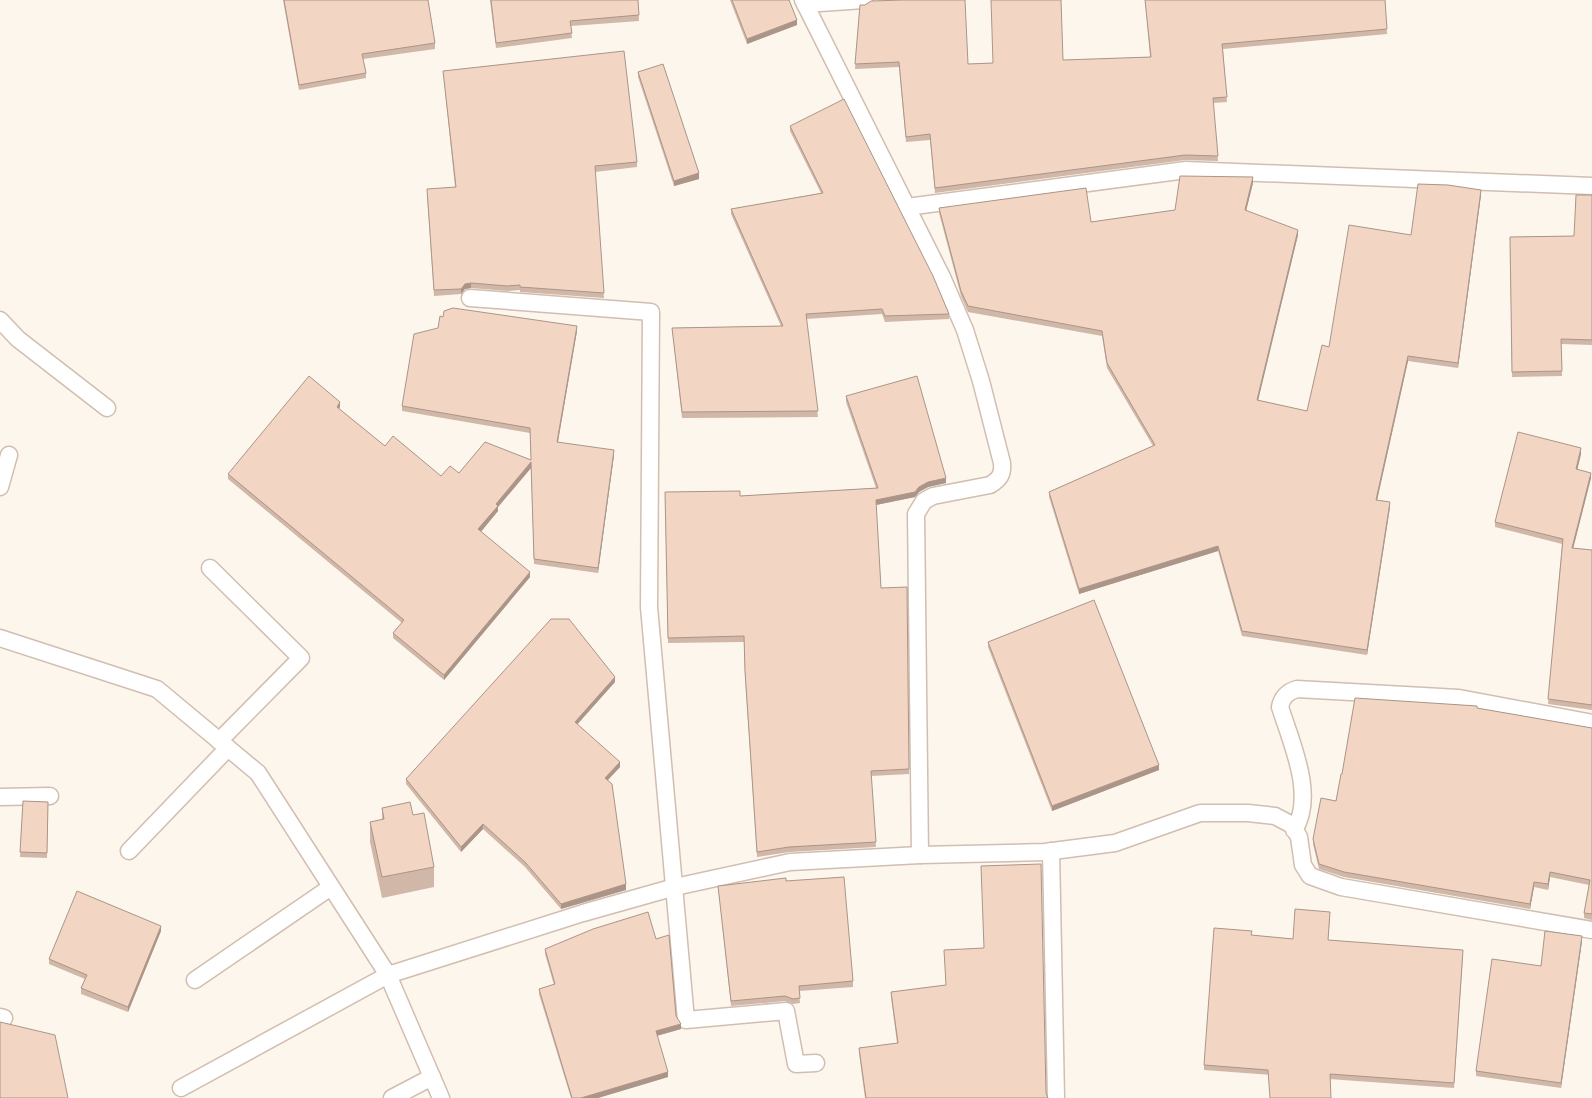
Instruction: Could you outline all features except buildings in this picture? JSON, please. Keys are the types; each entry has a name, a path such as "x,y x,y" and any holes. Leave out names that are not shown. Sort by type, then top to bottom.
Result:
{"street":[{"path":"864,0 804,2 942,277 965,330 981,381 1003,469 998,481 990,485 932,496 924,502 916,514 920,855"},
{"path":"907,207 1186,170 1592,186"},
{"path":"470,298 651,312 649,607 686,1020 786,1011 796,1064 816,1063"},
{"path":"0,320 18,339 107,408"},
{"path":"0,487 9,456"},
{"path":"129,852 301,658 210,568"},
{"path":"0,638 156,689 258,774 388,975 441,1098"},
{"path":"1294,830 1298,824 1303,806 1300,769 1280,707 1284,698 1292,691 1459,698 1592,723"},
{"path":"0,797 50,796"},
{"path":"181,1088 388,975 583,913 675,887 790,862 920,855 1051,851 1115,843 1200,813 1248,813 1275,816 1292,825 1299,837 1303,865 1310,876 1341,887 1592,930"},
{"path":"1051,851 1056,1098"},
{"path":"195,980 331,886"},
{"path":"392,1098 432,1077"}]}
